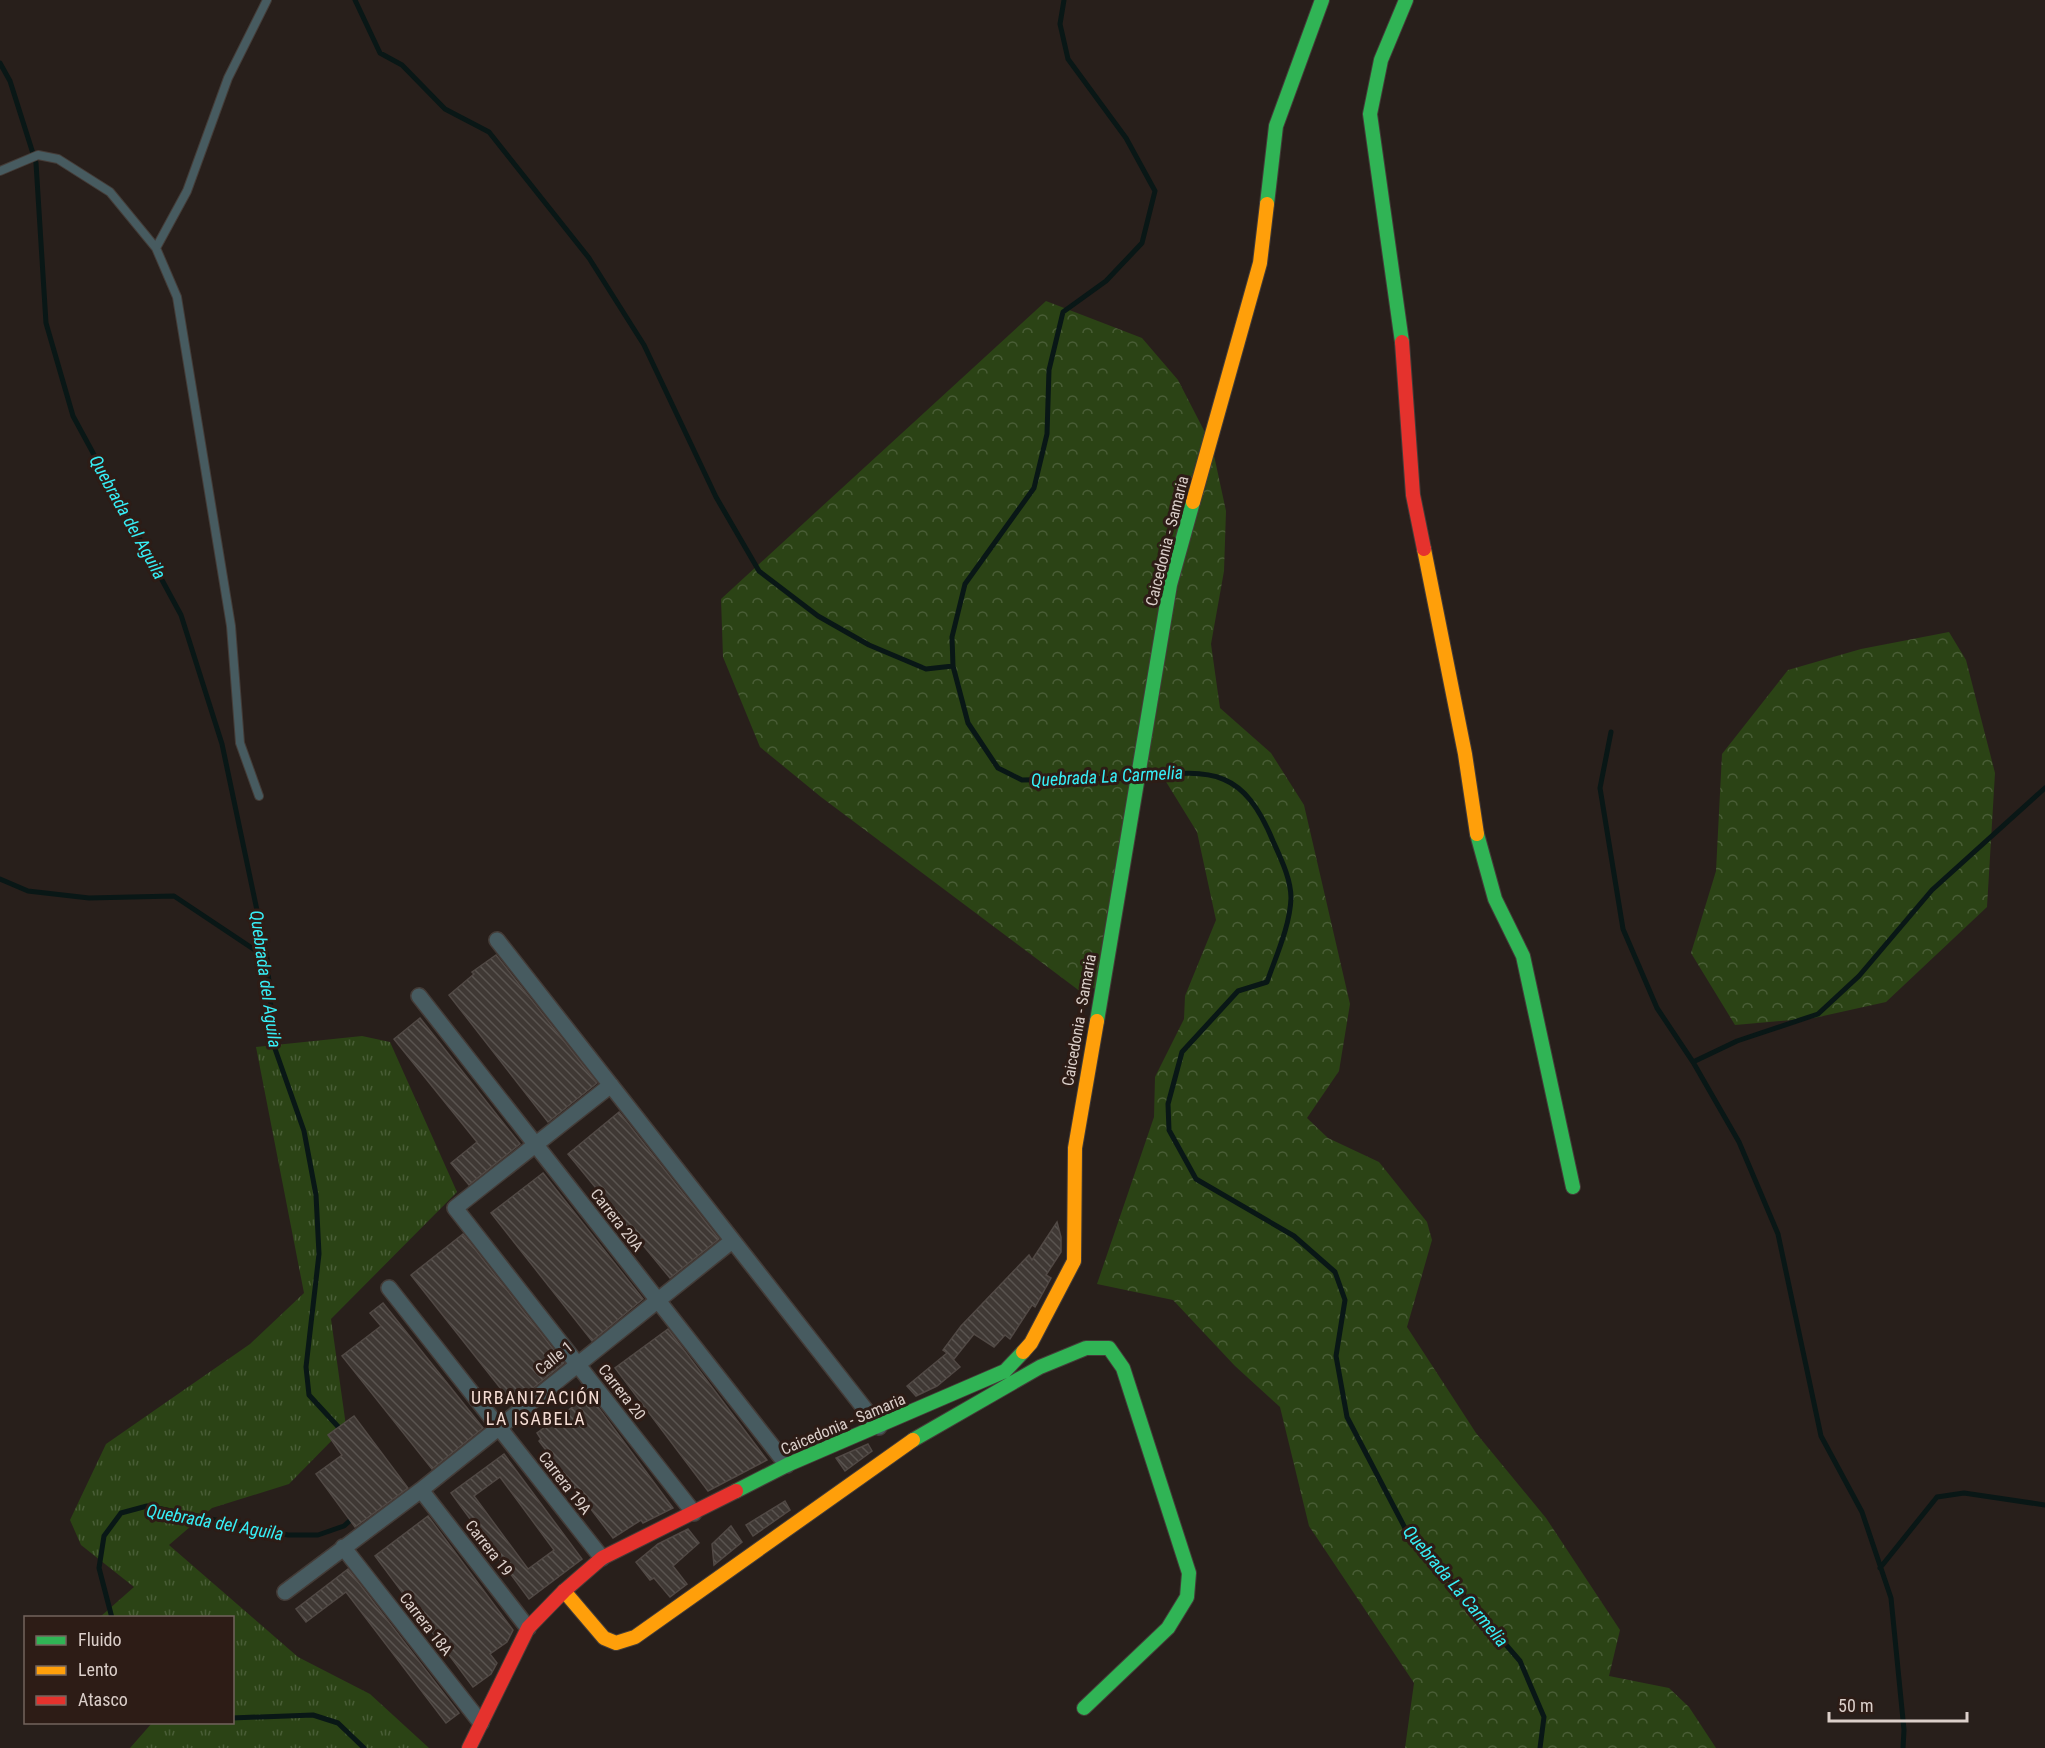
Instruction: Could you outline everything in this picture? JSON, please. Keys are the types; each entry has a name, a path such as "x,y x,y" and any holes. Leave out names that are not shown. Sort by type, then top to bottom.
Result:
{"street":[{"name":"Caicedonia - Samaria","path":"469,1748 528,1628 564,1590 602,1558 787,1465 1005,1371 1031,1343 1074,1261 1075,1148 1170,585 1260,263 1276,126 1322,0"},
{"path":"1406,0 1381,60 1371,114 1405,363 1413,495 1465,754 1479,848 1495,899 1523,956 1573,1187"},
{"path":"497,940 879,1427"},
{"name":"Carrera 20A","path":"419,996 787,1465"},
{"path":"535,1144 610,1085"},
{"name":"Carrera 20","path":"535,1144 455,1208 694,1513"},
{"name":"Calle 1","path":"285,1592 421,1490 732,1241"},
{"name":"Carrera 19A","path":"389,1288 602,1558"},
{"path":"564,1590 604,1638 616,1643 635,1636 900,1447 1040,1367 1086,1348 1109,1348 1123,1368 1189,1573 1187,1597 1168,1628 1084,1708"},
{"name":"Carrera 19","path":"421,1490 528,1628"},
{"name":"Carrera 18A","path":"343,1547 481,1723"}],"lane":[{"path":"156,248 187,191 228,78 267,0"},
{"path":"0,171 38,155 58,159 110,192 156,248 177,297 231,626 240,742 259,796"}],"green space":[{"path":"1046,301 1142,338 1178,380 1212,446 1226,511 1224,571 1211,644 1220,708 1271,753 1304,805 1350,1004 1339,1071 1307,1118 1328,1138 1379,1162 1427,1222 1432,1240 1407,1327 1476,1433 1546,1518 1620,1630 1609,1676 1669,1688 1689,1707 1716,1748 1405,1748 1414,1683 1309,1526 1280,1407 1235,1366 1173,1300 1097,1284 1154,1117 1155,1077 1184,1019 1185,996 1216,920 1197,832 1160,772 1145,766 1107,984 1081,992 821,797 760,747 723,657 721,599"},
{"path":"1949,632 1966,660 1995,773 1987,907 1886,1002 1814,1018 1735,1025 1691,953 1716,871 1722,754 1788,670 1861,649"},
{"path":"362,1036 390,1042 457,1192 331,1319 346,1426 289,1484 212,1508 169,1545 298,1657 370,1694 429,1748 130,1748 151,1724 234,1724 234,1616 101,1616 134,1587 81,1545 70,1520 106,1444 250,1344 304,1293 256,1047"}],"building":[{"path":"496,955 597,1083 548,1122 449,995 474,974 472,972"},
{"path":"420,1018 520,1144 469,1185 451,1163 477,1142 394,1039"},
{"path":"619,1112 719,1239 670,1278 568,1154"},
{"path":"543,1173 643,1299 592,1341 491,1213"},
{"path":"1057,1222 1061,1237 1061,1252 1046,1275 1051,1278 1035,1307 1032,1305 1010,1339 1005,1335 994,1347 974,1334 954,1359 950,1356 960,1367 937,1386 916,1396 907,1386 947,1353 943,1350 961,1326 1029,1255 1032,1260"},
{"path":"463,1234 564,1363 513,1404 411,1275"},
{"path":"383,1303 483,1428 432,1469 342,1356 381,1326 370,1313"},
{"path":"668,1329 767,1460 708,1491 615,1368"},
{"path":"589,1395 673,1508 643,1523 641,1520 613,1538 539,1441 541,1439 537,1433"},
{"path":"354,1416 408,1488 355,1527 316,1474 342,1455 328,1435"},
{"path":"868,1444 872,1451 845,1471 836,1458"},
{"path":"504,1454 582,1559 529,1599 451,1493","holes":["500,1477 554,1550 528,1569 474,1496"]},
{"path":"785,1501 790,1510 753,1536 746,1525"},
{"path":"428,1516 513,1630 507,1642 490,1654 497,1663 491,1674 473,1687 375,1556"},
{"path":"731,1526 742,1542 714,1565 712,1544"},
{"path":"688,1529 699,1543 673,1566 687,1584 670,1597 654,1578 650,1580 636,1562 658,1544"},
{"path":"348,1569 459,1713 446,1723 346,1592 306,1622 296,1609"}],"waterway":[{"path":"355,0 380,53 402,65 445,109 489,132 589,258 644,345 716,497 759,571 818,616 869,645 926,669 953,666"},
{"name":"Quebrada La Carmelia","path":"1064,0 1060,24 1068,59 1126,138 1155,191 1142,243 1106,281 1063,312 1049,370 1047,434 1034,488 965,584 952,637 953,666 968,723 998,768 1022,780 1133,778"},
{"name":"Quebrada del Aguila","path":"0,63 10,81 36,163 46,323 73,416 181,615 222,744 267,958 274,1046 304,1131 316,1195 319,1254 306,1367 309,1395 343,1432"},
{"path":"1611,732 1600,788 1623,929 1657,1008 1693,1062 1739,1142 1778,1234 1821,1436 1862,1512 1891,1598 1904,1730 1903,1748"},
{"name":"Quebrada La Carmelia","path":"1143,777 1189,773 1208,775 1224,779 1238,788 1250,800 1262,818 1282,862 1291,891 1285,930 1267,982 1238,991 1182,1052 1168,1104 1169,1130 1196,1179 1294,1236 1335,1272 1345,1300 1336,1356 1347,1417 1405,1528 1520,1661 1544,1717 1540,1748"},
{"path":"1693,1062 1737,1041 1818,1014 1859,976 1932,890 2045,788"},
{"path":"0,879 28,891 89,898 174,896 267,958"},
{"path":"1880,1568 1937,1497 1964,1493 2045,1505"},
{"name":"Quebrada del Aguila","path":"111,1616 99,1568 104,1536 121,1513 147,1506 288,1535 318,1535 344,1526 355,1516"},
{"name":"Quebrada del Aguila","path":"234,1718 313,1715 338,1723 364,1748"}],"traffic: fast":[{"path":"1267,204 1276,126 1322,0"},
{"path":"1402,342 1370,114 1381,60 1406,0"},
{"path":"1097,1021 1170,585 1193,502"},
{"path":"1477,834 1495,899 1523,956 1573,1187"},
{"path":"913,1440 1040,1367 1086,1348 1109,1348 1123,1368 1189,1573 1187,1597 1168,1628 1084,1708"},
{"path":"736,1491 787,1465 1005,1371 1023,1352"}],"traffic: slow":[{"path":"1193,502 1260,263 1267,204"},
{"path":"1424,549 1465,754 1477,834"},
{"path":"1023,1352 1031,1343 1074,1261 1075,1148 1097,1021"},
{"path":"564,1591 604,1638 616,1643 635,1637 913,1440"}],"traffic: jam":[{"path":"1402,342 1413,495 1424,549"},
{"path":"469,1748 528,1628 564,1591 602,1558 736,1491"}],"district":[{"name":"URBANIZACIÓN LA ISABELA","path":"536,1407"}]}
